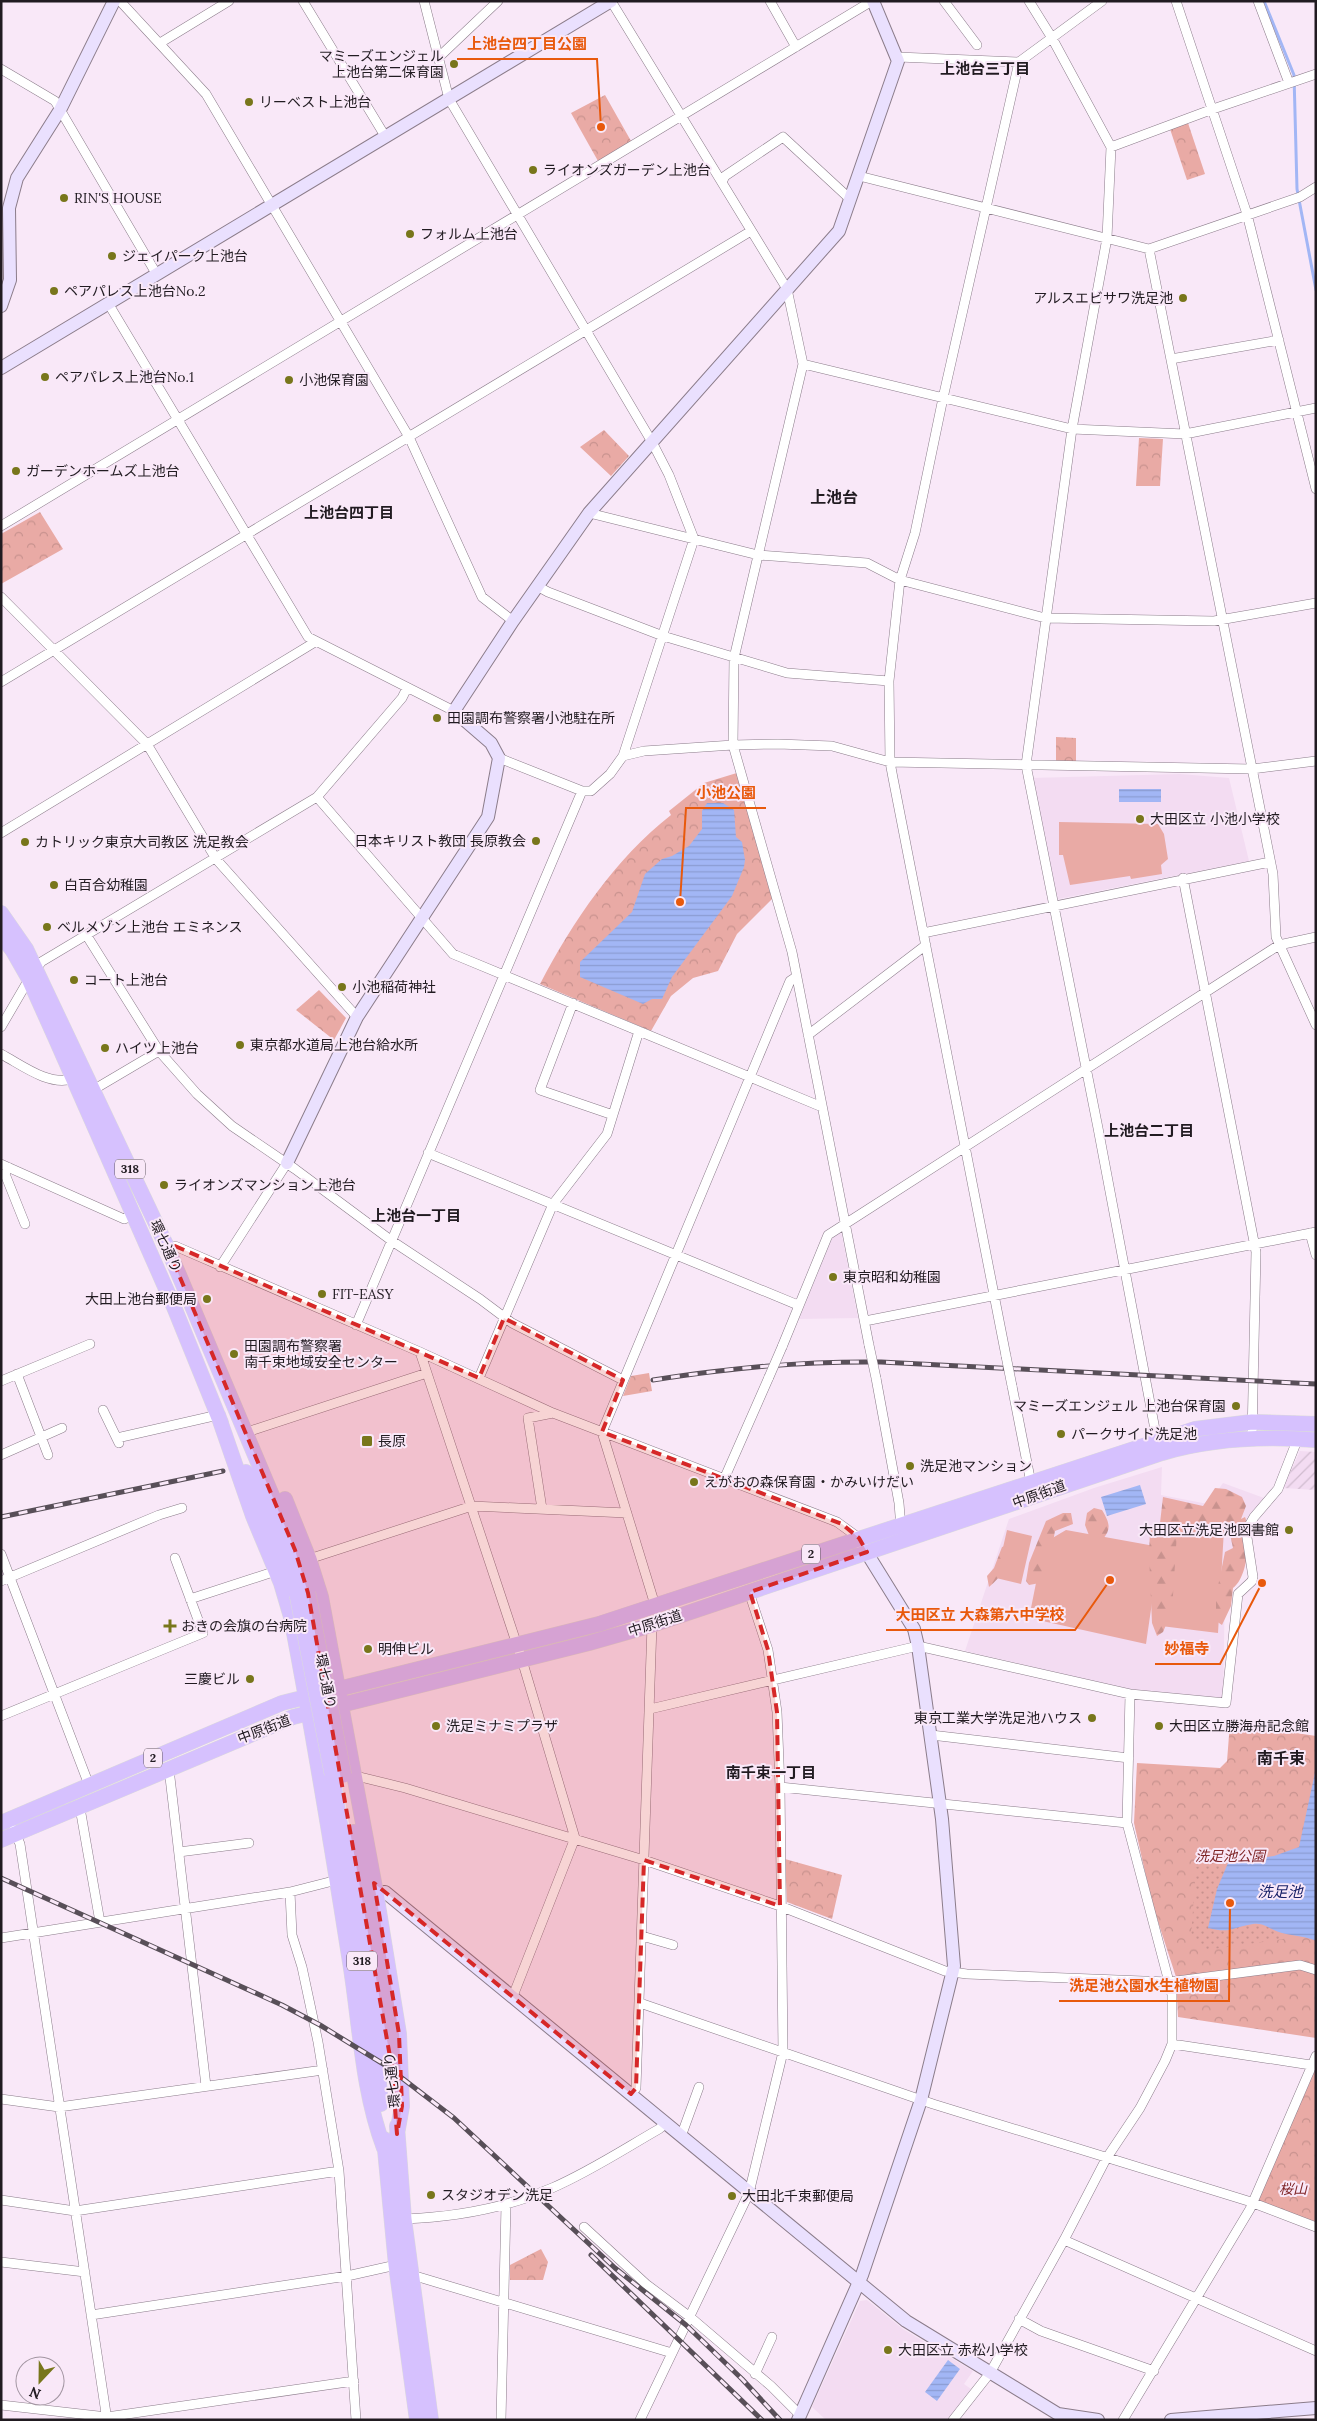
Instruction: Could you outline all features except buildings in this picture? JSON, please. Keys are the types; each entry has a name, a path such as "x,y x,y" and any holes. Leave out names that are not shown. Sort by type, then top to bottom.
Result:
{"main road":[{"name":"環七通り","path":"1,913 26,949 32,975 72,1078 174,1307 218,1415 271,1522 303,1594"},
{"name":"環七通り","path":"1,935 32,975 93,1090 168,1248 295,1550 343,1775 392,2068 404,2218 431,2420"},
{"path":"218,1415 253,1516 276,1571 292,1617 337,1880 368,2081 378,2133 384,2148"},
{"name":"中原街道","path":"1,1840 7,1823 89,1785 282,1703 517,1643 592,1626 1157,1440 1196,1429 1252,1430 1316,1424"},
{"name":"中原街道","path":"7,1823 80,1808 282,1722 652,1625 1169,1451 1252,1430 1316,1440"},
{"path":"247,1432 266,1457 309,1559 321,1597 341,1705 343,1775 376,1892 399,2034 402,2106 398,2134"},
{"name":"環七通り","path":"343,1775 375,2040 396,2265 417,2420"}],"street":[{"path":"1,306 10,280 8,234 11,195 22,169 60,110 100,34 114,1"},
{"path":"120,1 160,42 206,94 409,437 482,597 513,621"},
{"path":"303,1 385,136"},
{"path":"424,1 449,99 652,442 669,475 694,539 623,756 610,774 591,792 582,791 499,758"},
{"path":"439,57 498,1"},
{"path":"1,368 611,1 787,289 803,364 734,658 733,745 792,952 844,1222 870,1344 902,1524 895,1540 888,1545"},
{"path":"770,1 796,47"},
{"path":"1,526 873,1 898,58 839,231 589,513 513,621 454,711"},
{"path":"944,1 977,45"},
{"path":"1029,1 1052,38 1111,147 1107,238 1072,429 1026,765 1098,1128 1157,1440"},
{"path":"898,58 1019,62 1102,1"},
{"path":"1176,1 1247,214 1316,488"},
{"path":"1258,1 1292,82"},
{"path":"160,42 227,2"},
{"path":"1019,62 943,398 915,534 900,580 889,681 890,762 1031,1483"},
{"path":"1,69 55,101 157,275"},
{"path":"1111,147 1213,109 1316,74"},
{"path":"722,182 725,176 783,137 850,199"},
{"path":"859,176 1149,249 1298,197 1316,187"},
{"path":"1,682 751,231"},
{"path":"1149,249 1273,874 1275,934 1316,1025"},
{"path":"108,303 308,637 454,711 491,743 499,758 488,817 357,1017 286,1163 220,1267"},
{"path":"1171,359 1279,340"},
{"path":"803,364 1072,429 1185,434 1316,408"},
{"path":"589,513 758,554 868,563 900,580 1045,618 1222,621 1316,602"},
{"path":"537,586 548,592 663,636 787,673 889,681"},
{"path":"1,597 147,744 216,860 357,1017"},
{"path":"1,832 315,642"},
{"path":"1,1027 41,962 216,860 317,797 402,698 407,688"},
{"path":"623,756 644,752 733,745 832,746 890,762 1252,769 1316,762"},
{"path":"356,1325 582,791"},
{"path":"317,797 452,954 822,1107"},
{"path":"923,932 1183,878 1270,862"},
{"path":"1183,878 1255,1244 1252,1430"},
{"path":"87,936 159,1051 197,1094 232,1126 392,1241 504,1318 623,1380"},
{"path":"725,1477 828,1234 1279,944 1316,937"},
{"path":"808,1035 926,945"},
{"path":"655,1605 602,1432 790,981 796,976"},
{"path":"573,1003 540,1090 613,1115"},
{"path":"479,1378 552,1204 607,1134 639,1031"},
{"path":"93,1090 159,1051"},
{"path":"1,1054 52,1080 62,1082 72,1078"},
{"path":"428,1153 798,1305"},
{"path":"4,1170 28,1177 124,1219 132,1216"},
{"path":"4,1170 25,1224"},
{"path":"865,1321 1313,1233 1316,1255"},
{"path":"168,1248 175,1246 479,1378 553,1413 725,1477 842,1524 859,1538 914,1629 940,1804 951,1928 952,1971 921,2100 859,2284 799,2417 755,2374 690,2317 646,2284 584,2227"},
{"path":"1,1381 90,1344"},
{"path":"420,1352 517,1643 575,1838 513,1996"},
{"path":"247,1432 427,1373"},
{"path":"18,1374 48,1455"},
{"path":"103,1410 118,1440 218,1415"},
{"path":"542,1509 528,1418 553,1413"},
{"path":"1,1455 62,1428"},
{"path":"650,1709 772,1678 918,1646 1130,1694 1226,1703 1238,1594 1253,1577 1246,1531 1254,1517 1278,1488 1298,1438"},
{"path":"309,1559 472,1506 627,1513"},
{"path":"1,1581 160,1515 182,1508"},
{"path":"1,1554 89,1785"},
{"path":"1,1716 56,1695 202,1633 175,1558"},
{"path":"190,1599 276,1571"},
{"path":"640,2420 749,2193 783,2052 780,1787 777,1712 768,1650 750,1592"},
{"path":"631,2094 636,2088 640,2003 652,1625"},
{"path":"953,2420 990,2373 1064,2240 1106,2158 1140,2108 1172,2044 1169,1982 1127,1823 1130,1694"},
{"path":"931,1734 1129,1758"},
{"path":"170,1769 206,2086"},
{"path":"343,1775 575,1838 644,1860 780,1906 945,1971 967,1974 1169,1982 1300,1965 1316,1970"},
{"path":"780,1787 1127,1823"},
{"path":"80,1808 100,1922"},
{"path":"7,1823 20,1844 107,2418"},
{"path":"179,1852 250,1843"},
{"path":"1,1938 290,1892 337,1880"},
{"path":"290,1892 292,1935 302,1967 339,2171 356,2420"},
{"path":"376,1892 385,1892 906,2321 1058,2414 1098,2420"},
{"path":"642,1936 673,1945"},
{"path":"640,2003 921,2100 1253,2202 1316,2227"},
{"path":"1172,2044 1311,2065"},
{"path":"1123,2420 1154,2371 1253,2202 1316,2056"},
{"path":"1,2098 59,2107 322,2070"},
{"path":"680,2135 684,2130 699,2087"},
{"path":"404,2218 433,2218 506,2205 560,2184 659,2129 666,2123"},
{"path":"1,2200 75,2211 339,2171"},
{"path":"500,2420 506,2205"},
{"path":"1064,2240 1196,2300 1316,2351"},
{"path":"1,2262 85,2272"},
{"path":"91,2314 347,2276 396,2265"},
{"path":"412,2275 672,2354"},
{"path":"1019,2319 1041,2331 1154,2371"},
{"path":"755,2374 772,2337"},
{"path":"1,2405 107,2418 354,2381"},
{"path":"1171,2420 1316,2408"}],"highlighted area":[{"path":"175,1246 479,1378 504,1318 623,1380 602,1432 842,1524 859,1538 867,1552 750,1592 768,1650 777,1712 780,1906 644,1860 636,2088 631,2094 374,1883 399,2034 402,2106 397,2134 392,2068 308,1593 295,1550 168,1249"}],"shaded area":[{"name":"大田区立 小池小学校","path":"1180,774 1229,778 1249,861 1058,899 1031,778"},
{"name":"東京昭和幼稚園","path":"841,1231 858,1318 799,1319 833,1236"},
{"path":"1300,1451 1316,1452 1316,1490 1283,1488"},
{"path":"1162,1467 1161,1495 1208,1504 1223,1483 1264,1498 1225,1586 1223,1699 1128,1689 965,1651 1009,1519 1094,1488"},
{"name":"大田区立 赤松小学校","path":"867,2300 903,2329 973,2371 964,2384 971,2389 948,2420 826,2420 812,2407 860,2301"}],"green space":[{"path":"605,95 631,141 598,161 571,113"},
{"path":"1188,123 1205,174 1187,180 1170,129"},
{"path":"604,430 629,456 611,476 580,447"},
{"path":"1139,438 1163,439 1160,486 1136,486"},
{"path":"40,512 63,549 1,584 1,534"},
{"path":"1056,737 1076,738 1076,761 1056,761"},
{"path":"740,772 775,896 737,934 718,971 693,978 671,996 651,1031 540,984 581,914 597,892 632,851 671,815 669,811 704,783"},
{"path":"1059,822 1158,824 1164,834 1168,859 1161,865 1162,874 1131,879 1130,876 1070,885 1063,855 1059,855"},
{"path":"319,990 346,1018 334,1040 296,1010"},
{"path":"649,1373 652,1391 623,1396 631,1376"},
{"path":"1215,1488 1226,1489 1242,1497 1246,1506 1241,1519 1245,1517 1247,1524 1247,1554 1242,1575 1233,1588 1231,1606 1222,1625 1216,1621 1216,1596 1225,1552 1233,1548 1229,1530 1180,1526 1177,1532 1172,1611 1163,1632 1157,1636 1152,1623 1149,1554 1150,1531 1160,1523 1163,1497 1203,1506"},
{"path":"1094,1508 1102,1510 1108,1522 1108,1532 1103,1539 1090,1538 1085,1525 1087,1513"},
{"path":"1063,1513 1071,1513 1073,1524 1055,1531 1053,1542 1049,1543 1040,1583 1029,1585 1026,1581 1029,1563 1046,1521"},
{"path":"1173,1522 1224,1529 1218,1633 1161,1626"},
{"path":"1007,1530 1032,1536 1021,1584 996,1578"},
{"path":"1066,1530 1160,1547 1146,1644 1029,1618 1044,1543"},
{"path":"1002,1547 1008,1548 1005,1565 997,1579 989,1587 987,1576 994,1568"},
{"name":"洗足池公園","path":"1230,1723 1316,1736 1316,2038 1178,2017 1176,1977 1152,1903 1134,1823 1137,1763 1220,1768 1227,1761"},
{"path":"1243,1855 1284,1939 1206,1950 1191,1938 1196,1867"},
{"path":"785,1859 842,1875 832,1919 787,1902"},
{"name":"桜山","path":"1316,2068 1316,2225 1258,2200"},
{"path":"541,2249 548,2262 543,2280 510,2280 510,2265"}],"water":[{"path":"1119,789 1161,789 1161,802 1119,802"},
{"path":"707,803 723,803 734,810 736,837 742,842 745,860 744,867 732,896 672,977 662,999 652,999 643,1004 580,977 580,962 632,912 645,874 662,859 672,856 689,846 702,829 702,811"},
{"path":"1140,1485 1146,1504 1107,1516 1101,1497"},
{"name":"洗足池","path":"1316,1768 1316,1941 1278,1932 1265,1925 1257,1924 1227,1930 1208,1928 1217,1889 1228,1863 1274,1856 1299,1847"},
{"path":"948,2360 960,2369 937,2401 925,2392"}],"waterway":[{"path":"1264,1 1294,75 1297,189 1316,290"}],"railway":[{"path":"653,1380 766,1366 881,1362 1316,1384"},
{"path":"1,1517 223,1471"},
{"path":"1,1878 282,2005 320,2025 385,2065 454,2118 615,2268 686,2325 742,2379 780,2420"},
{"path":"591,2255 762,2420"}],"place":[{"name":"マミーズエンジェル 上池台第二保育園","path":"454,64"},
{"name":"リーベスト上池台","path":"249,102"},
{"name":"上池台四丁目公園","path":"601,127"},
{"name":"ライオンズガーデン上池台","path":"533,170"},
{"name":"RIN'S HOUSE","path":"64,198"},
{"name":"フォルム上池台","path":"410,234"},
{"name":"ジェイパーク上池台","path":"112,256"},
{"name":"ペアパレス上池台No.2","path":"54,291"},
{"name":"アルスエビサワ洗足池","path":"1183,298"},
{"name":"ペアパレス上池台No.1","path":"45,377"},
{"name":"小池保育園","path":"289,380"},
{"name":"ガーデンホームズ上池台","path":"16,471"},
{"name":"田園調布警察署小池駐在所","path":"437,718"},
{"name":"大田区立 小池小学校","path":"1140,819"},
{"name":"日本キリスト教団 長原教会","path":"536,841"},
{"name":"カトリック東京大司教区 洗足教会","path":"25,842"},
{"name":"白百合幼稚園","path":"54,885"},
{"name":"小池公園","path":"680,902"},
{"name":"ベルメゾン上池台 エミネンス","path":"47,927"},
{"name":"コート上池台","path":"74,980"},
{"name":"小池稲荷神社","path":"342,987"},
{"name":"東京都水道局上池台給水所","path":"240,1045"},
{"name":"ハイツ上池台","path":"105,1048"},
{"name":"ライオンズマンション上池台","path":"164,1185"},
{"name":"東京昭和幼稚園","path":"833,1277"},
{"name":"FIT-EASY","path":"322,1294"},
{"name":"大田上池台郵便局","path":"207,1299"},
{"name":"田園調布警察署 南千束地域安全センター","path":"234,1354"},
{"name":"マミーズエンジェル 上池台保育園","path":"1236,1406"},
{"name":"パークサイド洗足池","path":"1061,1434"},
{"name":"長原","path":"367,1441"},
{"name":"洗足池マンション","path":"910,1466"},
{"name":"えがおの森保育園・かみいけだい","path":"694,1482"},
{"name":"大田区立洗足池図書館","path":"1289,1530"},
{"name":"大田区立 大森第六中学校","path":"1110,1580"},
{"name":"妙福寺","path":"1262,1583"},
{"name":"おきの会旗の台病院","path":"170,1626"},
{"name":"明伸ビル","path":"368,1649"},
{"name":"三慶ビル","path":"250,1679"},
{"name":"東京工業大学洗足池ハウス","path":"1092,1718"},
{"name":"洗足ミナミプラザ","path":"436,1726"},
{"name":"大田区立勝海舟記念館","path":"1159,1726"},
{"name":"洗足池公園水生植物園","path":"1230,1903"},
{"name":"スタジオデン洗足","path":"431,2195"},
{"name":"大田北千束郵便局","path":"732,2196"},
{"name":"大田区立 赤松小学校","path":"888,2350"}],"district":[{"name":"上池台三丁目","path":"985,69"},
{"name":"上池台","path":"834,497"},
{"name":"上池台四丁目","path":"349,513"},
{"name":"上池台二丁目","path":"1149,1131"},
{"name":"上池台一丁目","path":"416,1216"},
{"name":"南千束","path":"1281,1758"},
{"name":"南千束一丁目","path":"771,1773"}]}
